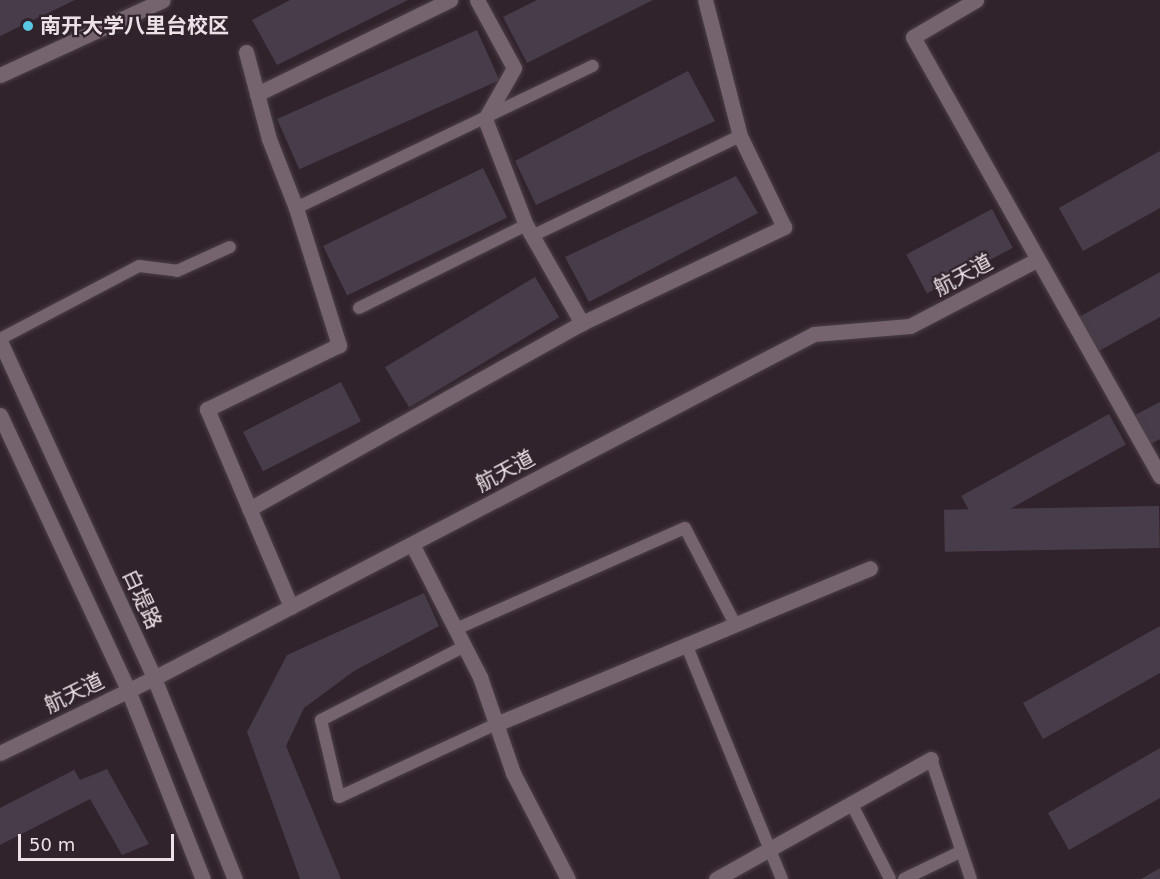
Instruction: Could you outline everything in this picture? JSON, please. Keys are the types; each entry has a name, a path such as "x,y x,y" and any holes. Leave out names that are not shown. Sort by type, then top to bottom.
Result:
{"street":[{"path":"257,94 450,0"},
{"path":"477,0 514,68 485,119 529,230 582,323"},
{"path":"249,509 582,323 784,227 740,136 705,0"},
{"path":"976,0 913,37 1160,476"},
{"path":"0,75 156,2"},
{"path":"246,52 269,139 296,208 339,345 207,409 291,607"},
{"name":"航天道","path":"0,753 154,678 814,334 910,326 1038,259"},
{"name":"白堤路","path":"0,340 154,678 235,879"},
{"path":"0,415 128,690 204,879"},
{"path":"412,544 465,646 513,773 568,879"},
{"path":"496,724 870,568"},
{"path":"716,879 931,759"}],"lane":[{"path":"296,208 593,66"},
{"path":"359,308 740,136"},
{"path":"0,340 139,266 177,271 230,247"},
{"path":"456,629 685,528 735,624"},
{"path":"686,644 782,879"},
{"path":"465,646 321,720 339,796 496,724"},
{"path":"931,759 971,879"},
{"path":"851,802 890,879"},
{"path":"904,879 962,851"}],"building":[{"path":"0,0 75,0 0,36"},
{"path":"290,0 408,0 277,65 252,20"},
{"path":"537,0 653,0 527,63 503,17"},
{"path":"477,30 499,80 299,169 277,119"},
{"path":"688,71 715,121 536,205 515,161"},
{"path":"1160,151 1160,208 1083,251 1059,208"},
{"path":"483,168 507,217 347,295 323,246"},
{"path":"736,176 758,213 589,302 565,257"},
{"path":"992,209 1013,248 927,293 906,255"},
{"path":"1160,272 1160,317 1099,351 1079,317"},
{"path":"535,277 559,317 409,407 385,367"},
{"path":"341,382 361,421 263,471 243,432"},
{"path":"1160,402 1160,439 1149,445 1133,416"},
{"path":"1109,414 1126,445 978,527 961,496"},
{"path":"1159,506 1160,548 945,552 944,510"},
{"path":"424,593 439,626 354,671 304,708 286,746 341,879 300,879 247,732 287,655"},
{"path":"1160,626 1160,673 1043,739 1023,703"},
{"path":"1160,748 1160,798 1069,850 1048,813"},
{"path":"107,769 149,844 122,855 90,799 0,845 0,808 74,770 80,780"},
{"path":"1160,868 1160,879 1141,879"}],"place":[{"name":"南开大学八里台校区","path":"28,26"}]}
